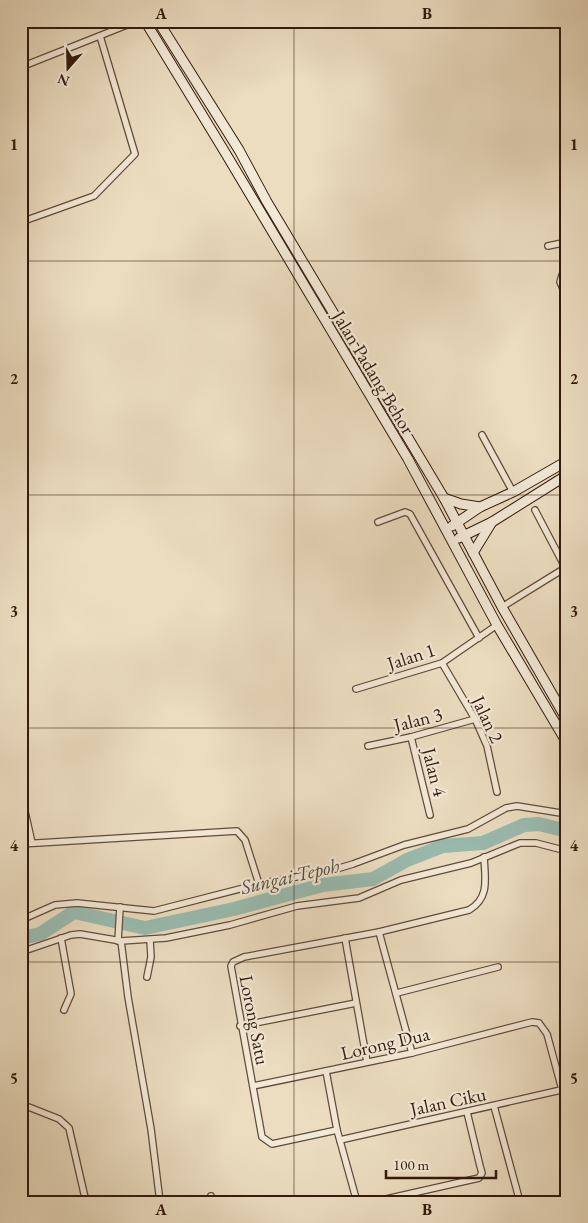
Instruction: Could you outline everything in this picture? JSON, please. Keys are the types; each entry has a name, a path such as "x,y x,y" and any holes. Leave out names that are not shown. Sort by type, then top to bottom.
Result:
{"main road":[{"name":"Jalan Padang Behor","path":"145,21 408,459 497,625 567,743"},
{"name":"Jalan Padang Behor","path":"158,21 239,150 267,202 444,498 502,607 567,720"},
{"path":"445,530 480,507 513,492 567,462"},
{"path":"452,542 492,522 567,475"},
{"path":"444,498 461,504 480,507"},
{"path":"473,553 492,522"}],"street":[{"path":"21,67 137,21"},
{"path":"21,222 94,196 135,154 100,36"},
{"path":"548,246 567,242"},
{"path":"562,275 560,282 567,298"},
{"path":"482,436 513,492"},
{"path":"502,607 566,570 535,510"},
{"path":"378,522 405,512 410,514 478,638"},
{"name":"Jalan 1","path":"356,689 442,663 497,625"},
{"name":"Jalan 2","path":"442,663 475,719 486,746 497,792"},
{"name":"Jalan 3","path":"368,746 411,737 475,719"},
{"name":"Jalan 4","path":"411,737 430,815"},
{"path":"21,920 55,905 63,904 91,903 154,911 259,884 346,866 404,845 468,829 506,808 517,806 561,815 567,814"},
{"path":"24,807 32,844"},
{"path":"21,844 237,831 245,840 259,884"},
{"path":"21,952 61,938 80,934 119,939 150,940 205,931 297,906 359,898 401,880 472,863 520,843 536,842 567,852"},
{"name":"Lorong Satu","path":"338,1130 268,1143 262,1136 230,971 233,962 244,957 379,932 469,910 479,905 484,894 484,857"},
{"path":"120,907 119,939 152,1129 160,1202"},
{"path":"379,932 412,1053"},
{"path":"61,938 71,994 64,1010"},
{"path":"345,938 367,1062"},
{"path":"146,977 152,957 150,940"},
{"path":"397,993 498,967"},
{"path":"240,1026 356,1003"},
{"name":"Lorong Dua","path":"252,1086 412,1053 532,1022 542,1026 547,1034 561,1090"},
{"path":"326,1071 340,1140 357,1202"},
{"path":"561,1090 567,1108"},
{"name":"Jalan Ciku","path":"340,1140 561,1090"},
{"path":"21,1104 58,1119 69,1128 86,1202"},
{"path":"494,1106 520,1202"},
{"path":"373,1202 479,1178 482,1173 467,1112"}],"waterway":[{"name":"Sungai Tepoh","path":"21,938 40,934 74,912 145,928 234,909 323,885 373,879 407,860 443,846 483,843 524,825 539,824 567,831"}]}
